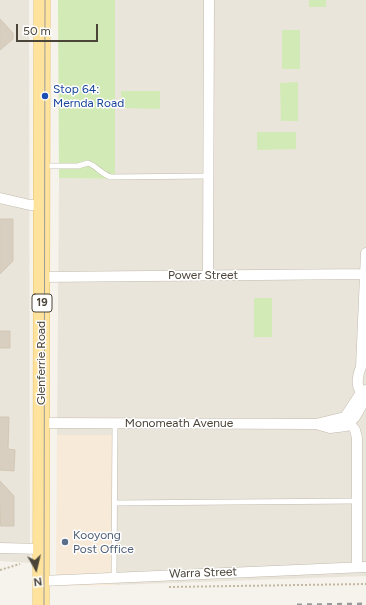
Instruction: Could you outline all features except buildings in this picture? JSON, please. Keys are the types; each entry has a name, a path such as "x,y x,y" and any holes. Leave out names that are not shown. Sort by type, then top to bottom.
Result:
{"main road":[{"name":"Glenferrie Road","path":"41,605 42,0"}],"street":[{"path":"208,275 209,0"},
{"path":"0,198 30,205 42,205"},
{"path":"362,567 357,501 357,438 355,430 347,421 365,392 358,384 361,367 366,253"},
{"name":"Power Street","path":"42,277 365,274"},
{"name":"Monomeath Avenue","path":"41,423 316,424 347,421"},
{"path":"0,548 41,549"},
{"name":"Warra Street","path":"41,581 362,567"}],"lane":[{"path":"42,166 78,166 88,163 94,166 102,175 111,177 208,176"},
{"path":"114,577 115,423"},
{"path":"115,503 357,501"}],"path":[{"path":"0,570 20,564"},
{"path":"163,587 366,584"}],"shaded area":[{"path":"0,0 29,0 30,563 0,561"},
{"path":"115,0 366,0 366,576 115,585 117,435 57,435 59,178 115,179"},
{"path":"57,435 117,435 115,585 56,586"}],"green space":[{"path":"58,0 115,0 115,179 59,178"},
{"path":"309,0 326,0 326,7 309,7"},
{"path":"282,30 300,30 300,69 282,69"},
{"path":"298,82 298,121 281,121 280,83"},
{"path":"121,91 160,91 160,109 121,108"},
{"path":"257,132 296,132 296,149 257,150"},
{"path":"254,298 272,298 272,337 254,337"}],"tram line":[{"path":"44,605 45,0"}],"railway":[{"path":"297,605 366,604"}],"place":[{"name":"Stop 64: Mernda Road","path":"45,96"},
{"name":"Kooyong Post Office","path":"65,542"}]}
